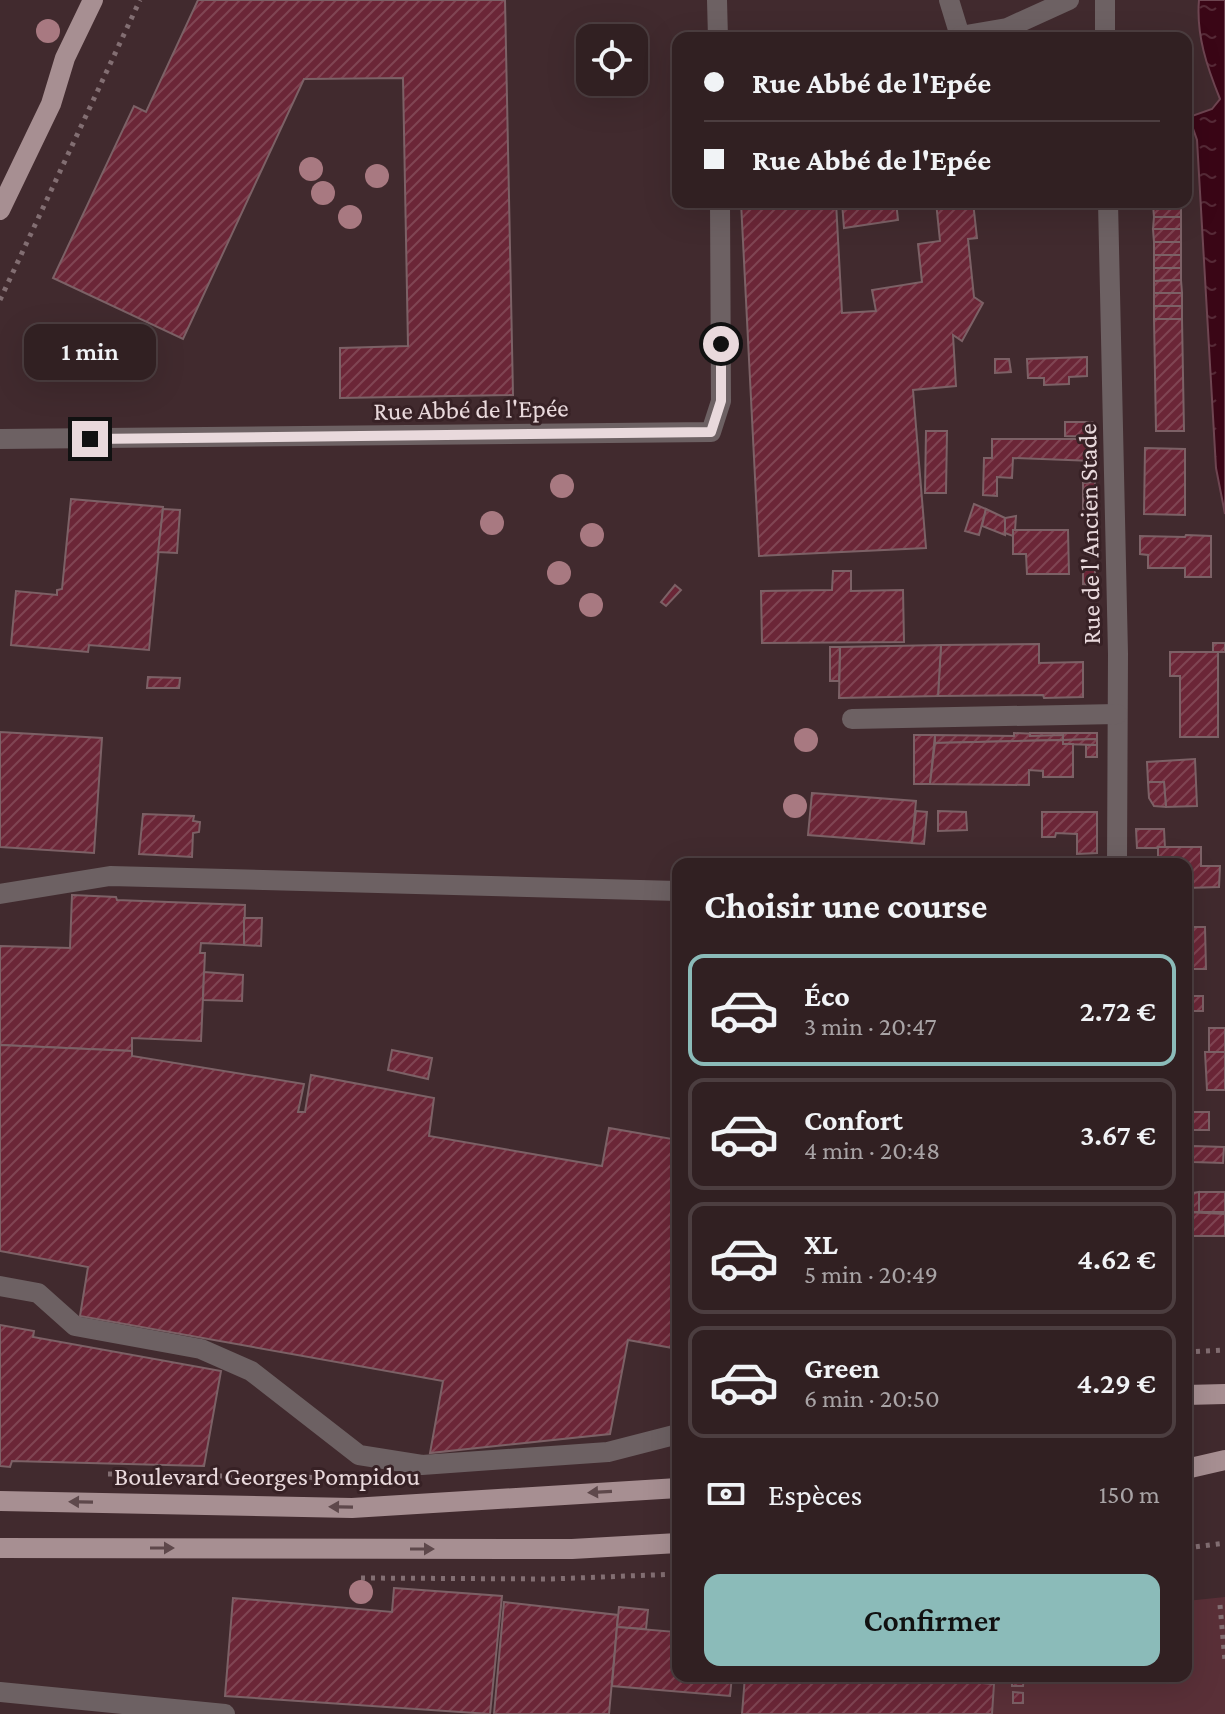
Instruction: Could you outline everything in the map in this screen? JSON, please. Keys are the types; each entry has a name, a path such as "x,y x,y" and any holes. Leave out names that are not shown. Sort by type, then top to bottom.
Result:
{"main road":[{"path":"0,210 51,104 65,58 93,0"},
{"path":"1192,1395 1225,1394"},
{"path":"1192,1468 1225,1460"},
{"name":"Boulevard Georges Pompidou","path":"0,1501 352,1508 672,1488"},
{"path":"0,1548 572,1549 672,1543"}],"street":[{"path":"717,0 718,32"},
{"path":"949,0 958,32"},
{"path":"986,32 1007,28 1069,0"},
{"path":"1105,0 1105,32"},
{"name":"Rue Abbé de l'Epée","path":"0,439 711,432 721,401 720,208"},
{"name":"Rue de l'Ancien Stade","path":"1108,208 1117,858"},
{"path":"852,719 1117,714"},
{"path":"0,894 110,876 672,891"},
{"path":"0,1286 38,1293 75,1326 201,1349 251,1371 359,1455 422,1465 608,1452 672,1436"},
{"path":"0,1692 225,1714"}],"path":[{"path":"0,300 140,0"},
{"path":"1192,1352 1225,1350"},
{"path":"1192,1547 1225,1543"},
{"path":"1220,1605 1225,1661"}],"shaded area":[{"path":"1225,1597 1225,1714 992,1714 994,1682 1192,1682 1192,1600"}],"water":[{"path":"1199,0 1225,0 1225,514 1216,468 1197,140 1192,126 1192,116 1212,109 1220,99 1199,26"}],"building":[{"path":"198,0 505,0 513,395 340,398 340,348 408,346 403,78 304,79 183,339 53,278 134,106 146,112"},
{"path":"741,208 836,208 842,313 876,311 872,290 922,282 918,244 940,241 937,208 974,208 977,238 968,239 974,297 983,303 962,341 953,335 956,386 913,390 926,548 759,556"},
{"path":"842,208 897,208 898,220 844,228"},
{"path":"1153,208 1181,208 1181,217 1154,217"},
{"path":"1154,217 1181,217 1181,229 1153,229"},
{"path":"1153,229 1181,229 1181,242 1154,242"},
{"path":"1154,242 1181,242 1181,255 1154,255"},
{"path":"1154,255 1181,255 1181,268 1154,268"},
{"path":"1154,268 1181,268 1181,280 1154,281"},
{"path":"1181,280 1182,293 1154,293 1154,281"},
{"path":"1154,293 1182,293 1182,306 1154,306"},
{"path":"1154,306 1182,306 1182,319 1154,319"},
{"path":"1154,319 1182,319 1184,431 1156,431"},
{"path":"1087,357 1087,376 1069,377 1069,384 1044,385 1044,378 1028,378 1027,359"},
{"path":"995,359 1009,359 1011,372 995,373"},
{"path":"1065,422 1093,422 1094,437 1065,436"},
{"path":"926,431 947,431 946,493 925,493"},
{"path":"992,439 1094,439 1093,461 1013,458 1012,478 997,477 997,496 983,495 984,458 992,458"},
{"path":"1145,448 1185,449 1185,515 1144,514"},
{"path":"1095,482 1095,508 1083,509 1083,483"},
{"path":"71,499 163,507 149,650 89,645 88,652 11,645 16,591 57,595 57,590 62,589"},
{"path":"974,504 986,509 979,535 965,531"},
{"path":"163,509 180,510 177,553 158,552"},
{"path":"986,509 1005,518 1005,535 982,526"},
{"path":"1016,516 1013,536 1005,533 1005,518"},
{"path":"1013,530 1068,530 1069,574 1027,574 1026,554 1013,554"},
{"path":"1140,536 1211,536 1211,577 1185,577 1185,568 1148,568 1148,555 1140,554"},
{"path":"1083,567 1095,567 1095,585 1083,584"},
{"path":"833,571 851,571 851,591 903,590 904,642 762,643 761,591 832,590"},
{"path":"675,585 681,590 666,606 661,602"},
{"path":"1213,643 1225,643 1225,652 1213,652"},
{"path":"1039,644 1039,663 1083,662 1083,697 938,696 941,645"},
{"path":"941,645 938,696 839,698 840,647"},
{"path":"830,647 840,647 839,681 830,681"},
{"path":"1170,652 1218,652 1218,737 1180,737 1180,676 1170,676"},
{"path":"148,677 180,678 179,688 147,688"},
{"path":"0,732 102,738 94,853 0,847"},
{"path":"1014,733 1063,735 1063,740 935,743 935,735 1014,736"},
{"path":"1030,733 1097,733 1097,739 1063,740 1063,735 1030,736"},
{"path":"914,735 935,735 930,784 914,784"},
{"path":"1097,739 1097,745 1063,744 1063,740"},
{"path":"1063,740 1063,744 1073,744 1073,777 1043,777 1043,771 1029,770 1029,785 930,784 935,743"},
{"path":"1086,745 1097,745 1097,757 1086,757"},
{"path":"1195,759 1197,806 1166,807 1164,782 1148,782 1147,762"},
{"path":"1148,782 1164,782 1166,807 1154,806 1149,798"},
{"path":"812,793 916,801 912,843 808,835"},
{"path":"916,811 927,812 924,844 912,843"},
{"path":"938,811 966,812 967,830 938,831"},
{"path":"1042,812 1097,812 1097,853 1077,854 1077,834 1056,833 1055,837 1042,837"},
{"path":"143,814 194,816 193,821 200,822 199,832 193,833 192,857 139,854"},
{"path":"1136,829 1164,829 1165,848 1137,848"},
{"path":"1158,847 1201,847 1201,866 1220,866 1219,887 1192,888 1192,858 1158,858"},
{"path":"72,895 245,905 244,945 201,943 200,953 205,953 201,1041 132,1038 132,1051 0,1045 0,946 70,948"},
{"path":"244,918 262,918 261,946 244,945"},
{"path":"1192,927 1205,927 1206,969 1192,969"},
{"path":"204,972 243,975 242,1001 203,1000"},
{"path":"1192,996 1203,996 1203,1011 1192,1011"},
{"path":"1209,1028 1225,1028 1225,1052 1209,1052"},
{"path":"0,1045 132,1051 132,1056 304,1084 298,1112 305,1112 311,1075 434,1098 429,1136 602,1166 609,1128 672,1139 672,1348 628,1340 610,1434 430,1453 443,1381 80,1316 88,1267 0,1251"},
{"path":"392,1050 432,1058 428,1079 388,1070"},
{"path":"1205,1052 1225,1052 1225,1090 1207,1090"},
{"path":"1192,1112 1209,1112 1209,1130 1192,1130"},
{"path":"1193,1146 1224,1147 1223,1163 1193,1162"},
{"path":"1199,1192 1225,1192 1225,1212 1199,1212"},
{"path":"1199,1192 1199,1212 1192,1212 1192,1193"},
{"path":"1192,1212 1225,1214 1225,1236 1192,1236"},
{"path":"0,1325 34,1331 33,1337 221,1371 204,1466 12,1461 10,1467 0,1466"},
{"path":"394,1588 502,1596 490,1714 225,1696 233,1598 392,1612"},
{"path":"504,1602 618,1615 609,1714 494,1714"},
{"path":"619,1607 648,1610 646,1629 617,1627"},
{"path":"617,1627 672,1632 672,1682 731,1682 730,1696 612,1686"},
{"path":"745,1682 994,1684 992,1714 742,1714"},
{"path":"1012,1682 1023,1682 1023,1686 1012,1686"},
{"path":"1013,1692 1023,1693 1023,1703 1013,1703"}],"route":[{"path":"90,439 711,432 721,401 721,344"}]}
